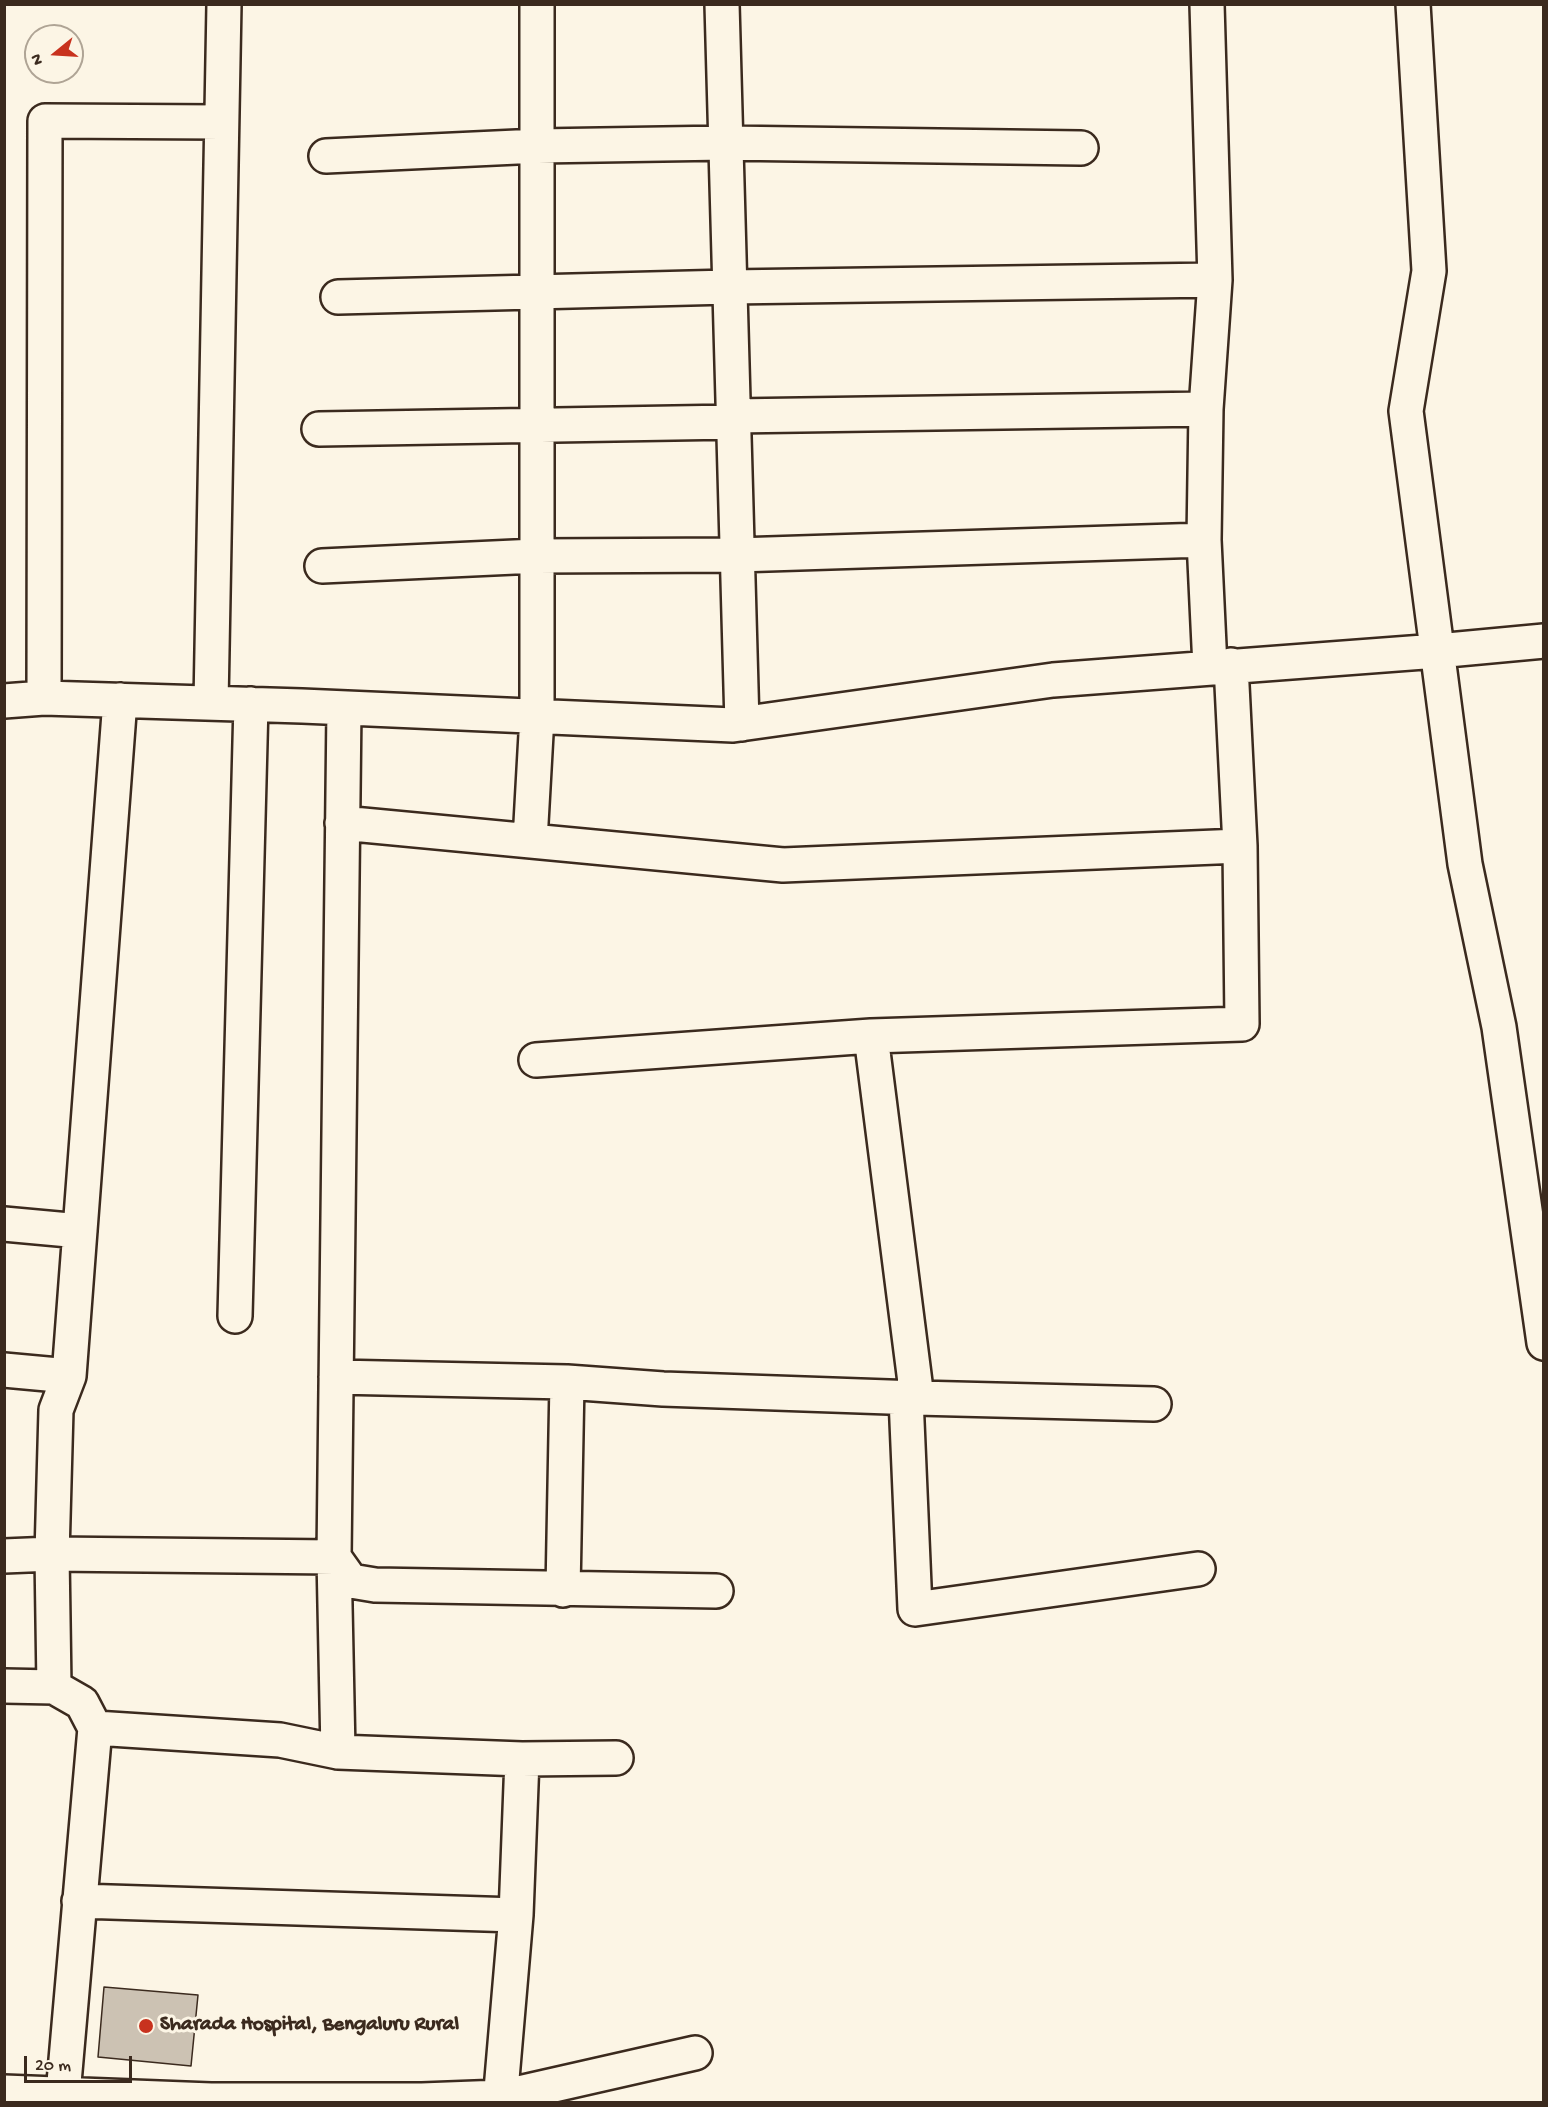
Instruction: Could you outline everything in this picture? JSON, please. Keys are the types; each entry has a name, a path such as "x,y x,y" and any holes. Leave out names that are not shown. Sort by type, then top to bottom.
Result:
{"street":[{"path":"211,703 224,4"},
{"path":"530,841 537,716 537,4"},
{"path":"722,4 742,724"},
{"path":"536,1060 871,1036 1242,1024 1240,846 1204,540 1206,409 1215,280 1208,4"},
{"path":"1413,4 1429,271 1406,411 1465,864 1499,1027 1544,1343"},
{"path":"44,698 45,121 221,122"},
{"path":"326,156 538,146 725,143 1081,148"},
{"path":"338,297 729,287 1215,280"},
{"path":"318,429 536,427 733,419 1206,409"},
{"path":"322,566 536,556 737,555 1204,540"},
{"path":"4,701 44,698 251,704 742,724 1053,680 1220,666 1543,645"},
{"path":"54,1687 52,1554 56,1410 69,1376 120,700"},
{"path":"235,1316 251,704"},
{"path":"338,1752 334,1557 344,708"},
{"path":"342,823 783,865 1240,846"},
{"path":"871,1036 911,1398 915,1609 1198,1569"},
{"path":"4,1224 80,1231"},
{"path":"4,1370 69,1376"},
{"path":"336,1377 567,1382 663,1389 1154,1404"},
{"path":"563,1590 567,1382"},
{"path":"4,1556 52,1554 334,1557"},
{"path":"334,1557 351,1581 375,1585 716,1591"},
{"path":"4,1686 54,1687 82,1703 95,1728 63,2094"},
{"path":"95,1728 280,1740 338,1752 522,1759 616,1758"},
{"path":"501,2100 516,1915 522,1759"},
{"path":"80,1901 516,1915"},
{"path":"4,2092 211,2100 501,2100 695,2053"}],"building":[{"path":"104,1987 198,1995 191,2066 98,2057"}],"place":[{"name":"Sharada Hospital, Bengaluru Rural","path":"146,2026"}]}
